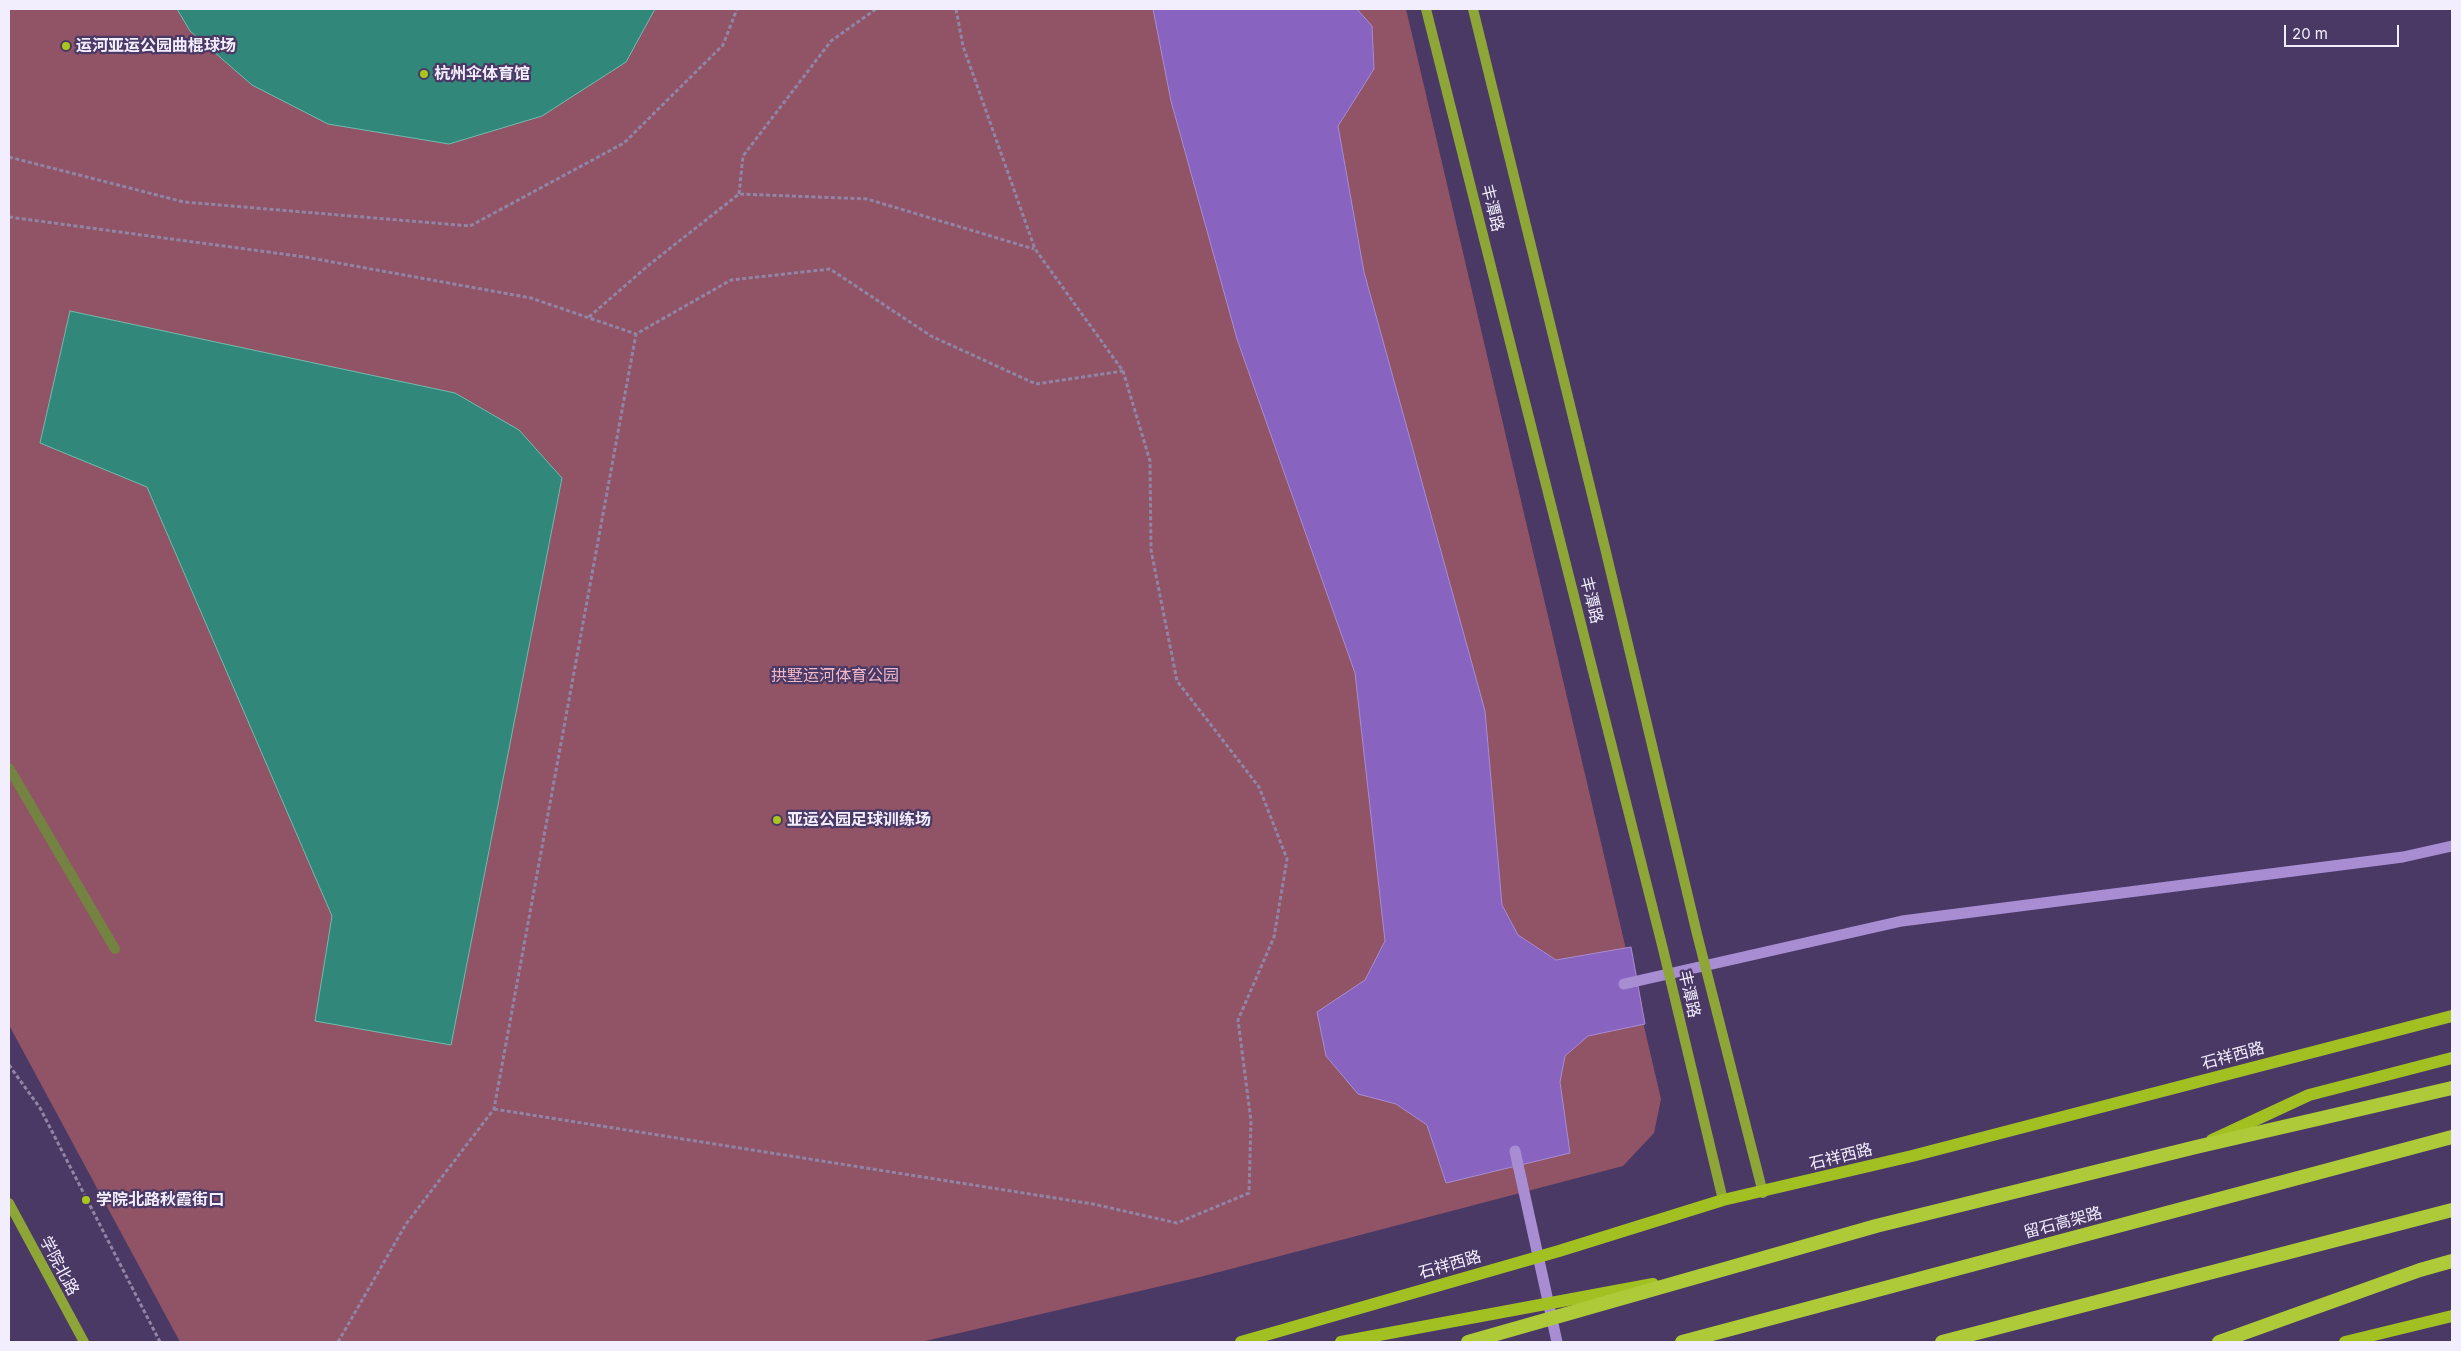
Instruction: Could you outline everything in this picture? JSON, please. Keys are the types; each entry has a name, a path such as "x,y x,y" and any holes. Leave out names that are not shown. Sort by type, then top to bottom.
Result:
{"highway":[{"path":"1468,1342 1576,1305 1709,1274 1876,1226 2196,1147 2452,1088"},
{"name":"留石高架路","path":"1682,1342 2452,1137"},
{"path":"1942,1342 2452,1210"},
{"path":"2219,1342 2420,1270 2452,1261"}],"main road":[{"name":"丰潭路","path":"1426,9 1663,948 1723,1200"},
{"name":"丰潭路","path":"1473,9 1697,934 1763,1192"},
{"name":"石祥西路","path":"1242,1342 1461,1279 1723,1200 1763,1192 2452,1016"},
{"path":"2196,1147 2309,1095 2452,1058"},
{"name":"学院北路","path":"9,1203 84,1342"},
{"path":"1341,1342 1470,1317 1576,1305"},
{"path":"2345,1342 2452,1316"}],"lane":[{"path":"9,768 115,949"}],"path":[{"path":"9,158 184,202 470,226 624,143 723,45 737,9"},
{"path":"738,194 742,156 831,42 876,9"},
{"path":"494,1109 1094,1204 1177,1224 1249,1193 1251,1121 1238,1020 1274,937 1287,859 1259,787 1177,681 1151,550 1150,461 1123,371 1035,249 963,46 956,9"},
{"path":"589,317 650,264 738,194 867,199 1035,249"},
{"path":"9,216 305,257 531,298 636,334 731,280 830,269 931,336 1036,384 1123,371"},
{"path":"338,1342 406,1224 494,1109 636,334"},
{"path":"9,1065 40,1108 160,1342"}],"green space":[{"name":"拱墅运河体育公园","path":"9,9 1406,9 1661,1099 1654,1133 1623,1166 1200,1277 921,1342 180,1342 9,1025"}],"shaded area":[{"path":"1153,9 1357,9 1372,26 1374,69 1338,126 1364,272 1485,711 1502,905 1518,935 1556,960 1631,947 1645,1024 1588,1036 1565,1056 1560,1082 1570,1153 1446,1183 1427,1125 1396,1104 1358,1094 1326,1056 1317,1012 1365,980 1385,941 1355,673 1237,339 1171,101"}],"building":[{"name":"杭州伞体育馆","path":"177,9 655,9 626,62 542,116 449,144 328,124 252,85 190,31"},
{"path":"70,311 455,393 519,430 562,478 451,1045 315,1021 332,916 147,487 40,443"}],"waterway":[{"path":"1624,984 1902,921 2403,857 2452,846"},
{"path":"1515,1151 1557,1342"}],"place":[{"name":"运河亚运公园曲棍球场","path":"66,46"},
{"name":"杭州伞体育馆","path":"424,74"},
{"name":"亚运公园足球训练场","path":"777,820"},
{"name":"学院北路秋霞街口","path":"86,1200"}]}
